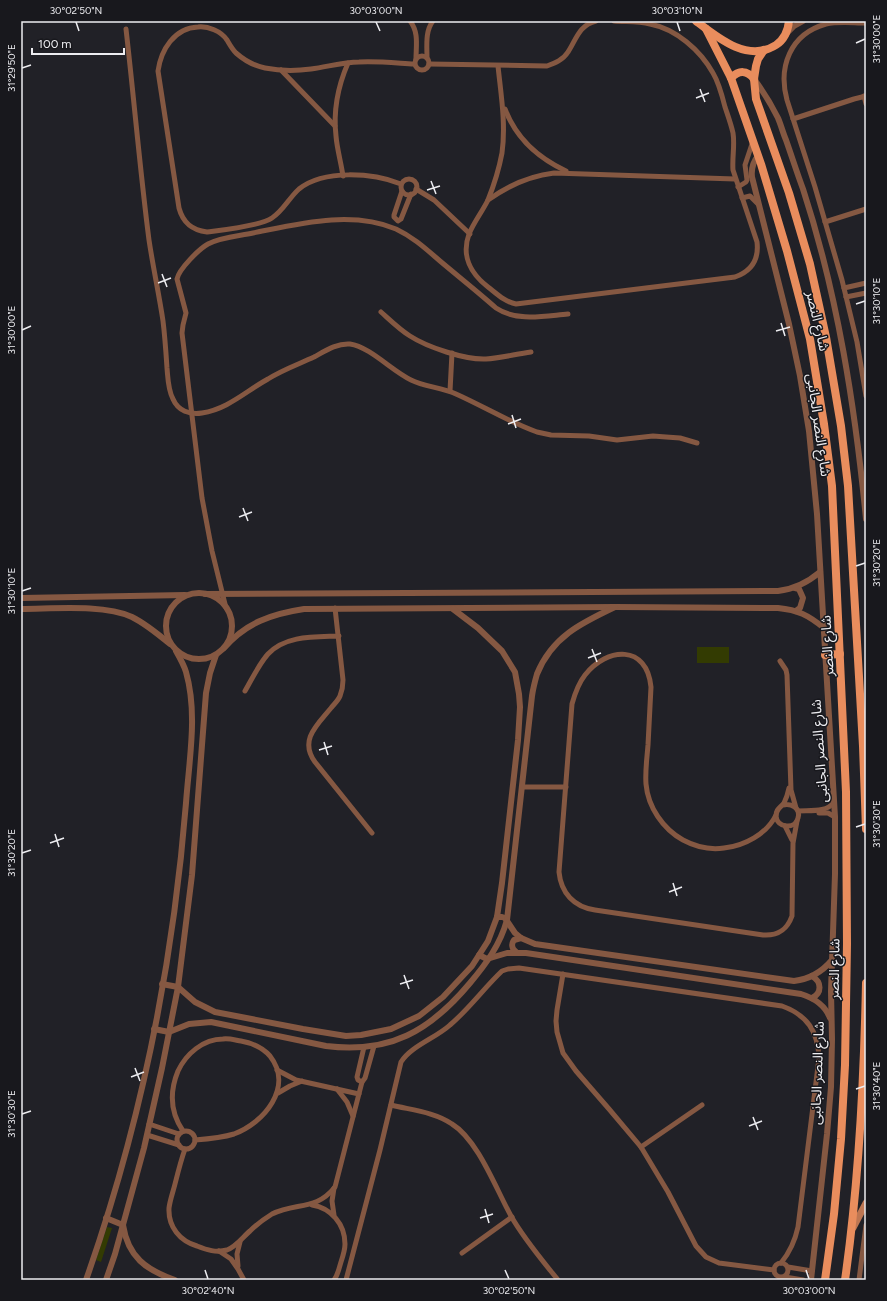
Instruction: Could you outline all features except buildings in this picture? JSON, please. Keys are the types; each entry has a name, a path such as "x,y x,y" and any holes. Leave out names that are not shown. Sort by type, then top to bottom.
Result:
{"main road":[{"path":"696,21 734,47 753,51 764,50 780,42 787,33 789,21"},
{"name":"شارع النصر","path":"706,29 731,78 753,140 787,251 810,339 828,449 832,486 847,845 846,1028 844,1102 834,1214 825,1280"},
{"name":"شارع النصر","path":"764,50 758,58 756,66 754,79 755,90 759,107 789,193 810,264 826,336 837,396 848,486 863,738 866,829"},
{"path":"731,78 740,72 746,72 751,74 754,79"},
{"path":"825,655 840,654"},
{"path":"845,1280 853,1228 861,1105 866,983"},
{"path":"853,1228 866,1203"}],"street":[{"path":"410,21 417,36 415,61 416,68 421,71 426,70 428,61 427,35 433,21"},
{"path":"401,184 373,176 323,178 306,184 293,195 278,214 267,221 207,232 192,228 181,216 159,79 159,62 166,47 177,35 184,31 192,28 205,27 222,35 227,39 235,52 248,61 265,68 281,70 310,69 360,61 415,61 423,56 428,61 498,66 547,66 562,59 568,53 580,30 586,25 596,21"},
{"path":"498,66 504,125 502,153 494,185 467,241 468,262 475,275 480,280 506,301 516,304 735,278 742,275 754,264 758,249 757,242 735,178 732,162 734,142 732,132 719,86 714,74 697,51 675,34 650,24 614,21"},
{"path":"787,33 794,26 803,21"},
{"path":"866,23 836,22 825,24 807,33 792,48 786,63 783,79 784,89 844,288 864,368 866,396"},
{"path":"126,29 149,240 163,324 169,383 173,399 177,406 183,411 192,414 202,413 225,406 266,379 334,346 345,344 361,348 412,381 450,391 530,430 544,434 557,436 589,436 617,440 653,436 680,438 696,443"},
{"path":"343,176 336,135 335,116 340,83 348,63"},
{"path":"281,70 335,126"},
{"path":"754,79 764,92 779,119 821,248 832,294 848,379 858,445 866,519"},
{"path":"793,119 865,96 866,104"},
{"path":"502,103 514,128 528,145 544,159 569,172"},
{"path":"738,186 747,180 746,165 753,140"},
{"name":"شارع النصر الجانبى","path":"758,156 753,163 751,172 789,324 804,396 814,479 835,817 829,1110 810,1280"},
{"path":"487,201 512,184 554,172 735,178"},
{"path":"401,184 404,180 411,179 415,182 416,189"},
{"path":"401,184 402,191 394,215 398,221 402,219 410,194 416,189"},
{"path":"416,189 434,200 470,234"},
{"path":"402,191 406,194 410,194"},
{"path":"742,198 750,196 759,206"},
{"path":"825,222 866,209"},
{"path":"224,648 230,637 232,624 222,594 202,498 182,333 186,314 178,282 178,276 181,269 201,249 214,241 308,222 353,220 370,222 396,230 413,238 496,308 506,314 523,317 568,314"},
{"path":"844,288 866,283"},
{"path":"846,297 865,294"},
{"path":"381,312 401,330 414,339 452,353 472,358 486,359 532,352"},
{"path":"450,391 452,353"},
{"path":"171,645 167,637 166,628 166,619 169,611 181,598 197,593 770,591 795,588 804,584 820,572"},
{"path":"795,588 799,589 803,598 800,608 796,611"},
{"path":"205,594 213,597 226,608"},
{"path":"21,598 189,595"},
{"path":"176,651 192,659 200,660 208,658 216,655 234,637 246,628 274,615 304,609 615,607 778,608 805,614 824,628"},
{"path":"154,1029 169,1032 189,1024 211,1022 326,1046 345,1048 374,1046 389,1042 410,1034 441,1014 462,993 490,958 498,944 507,920 532,696 537,676 556,644 574,628 615,607"},
{"path":"21,609 94,608 113,611 131,617 152,630 171,645 176,651 185,670 190,690 192,712 186,803 171,930 162,984 148,1063 129,1144 86,1280"},
{"path":"335,608 339,636 342,691 338,700 311,734 308,743 308,750 315,762 372,833"},
{"path":"162,984 178,986 195,1002 215,1012 346,1036 361,1035 391,1029 419,1016 451,989 472,966 490,937 497,917 520,720 519,694 514,672 502,651 478,628 453,609"},
{"path":"245,691 264,660 276,648 289,642 304,638 339,636"},
{"path":"780,661 787,675 790,783 792,796 797,811 797,821 793,843 792,916 785,929 778,934 771,936 592,910 583,907 572,900 563,890 560,881 559,872 572,704 579,683 585,674 593,667 612,656 622,654 638,658 648,671 651,687 646,784 652,805 663,823 679,837 693,844 719,849 740,845 771,826 792,825 797,821"},
{"path":"106,1280 123,1225 149,1124 178,986 192,875 206,693 210,673 216,655"},
{"path":"766,829 782,805 788,793 790,783"},
{"path":"522,787 566,787"},
{"path":"797,811 824,809 834,802"},
{"path":"782,805 790,804 797,811 824,812 835,817"},
{"path":"776,815 777,819 789,831 793,843"},
{"path":"497,917 502,917 507,920 510,927 521,938 535,944 794,981 820,972 832,960"},
{"path":"516,952 512,946 513,942 516,938 521,938"},
{"path":"479,955 484,958 490,958 516,952 800,994 812,998 822,1005 831,1021"},
{"path":"346,1280 380,1150 399,1068 404,1058 452,1024 502,971 513,967 782,1006 796,1012 807,1022 813,1030 819,1058 798,1227 792,1246 781,1263 776,1264 774,1270 776,1276 803,1280"},
{"path":"563,974 556,1010 557,1032 563,1053 576,1071 641,1147 668,1192 696,1246 706,1256 719,1263 774,1270"},
{"path":"812,976 818,981 820,987 818,994 812,998"},
{"path":"181,1133 173,1109 173,1086 179,1069 195,1049 216,1039 224,1038 249,1043 264,1050 274,1062 279,1078 278,1092 273,1102 258,1119 242,1130 227,1136 195,1140"},
{"path":"334,1280 345,1244 342,1229 334,1215 332,1201 362,1082 366,1078 374,1046"},
{"path":"362,1082 358,1080 357,1077 364,1047"},
{"path":"277,1070 290,1077 303,1081 359,1094"},
{"path":"278,1092 303,1081"},
{"path":"338,1089 347,1102 353,1117"},
{"path":"391,1105 443,1119 461,1130 475,1148 512,1217 532,1248 558,1280"},
{"path":"641,1147 702,1106"},
{"path":"146,1135 178,1145 185,1149 192,1147 195,1140 194,1136 190,1132 181,1133 149,1124"},
{"path":"178,1145 177,1138 181,1133"},
{"path":"185,1149 169,1206 171,1222 174,1229 184,1240 191,1244 210,1250 227,1250 235,1246 258,1224 272,1214 289,1208 311,1204 324,1198 335,1187"},
{"path":"311,1204 323,1208 334,1215"},
{"path":"462,1253 512,1217"},
{"path":"106,1218 123,1225"},
{"path":"123,1225 127,1241 135,1256 143,1265 155,1272 176,1280"},
{"path":"859,1280 866,1225"},
{"path":"238,1269 237,1254 241,1240"},
{"path":"219,1251 231,1259 244,1280"},
{"path":"781,1263 788,1267 812,1271"},
{"path":"782,1278 788,1272 788,1267"}],"green space":[{"path":"697,647 729,647 729,663 697,663"},
{"path":"107,1227 112,1228 101,1262 96,1260"}]}
